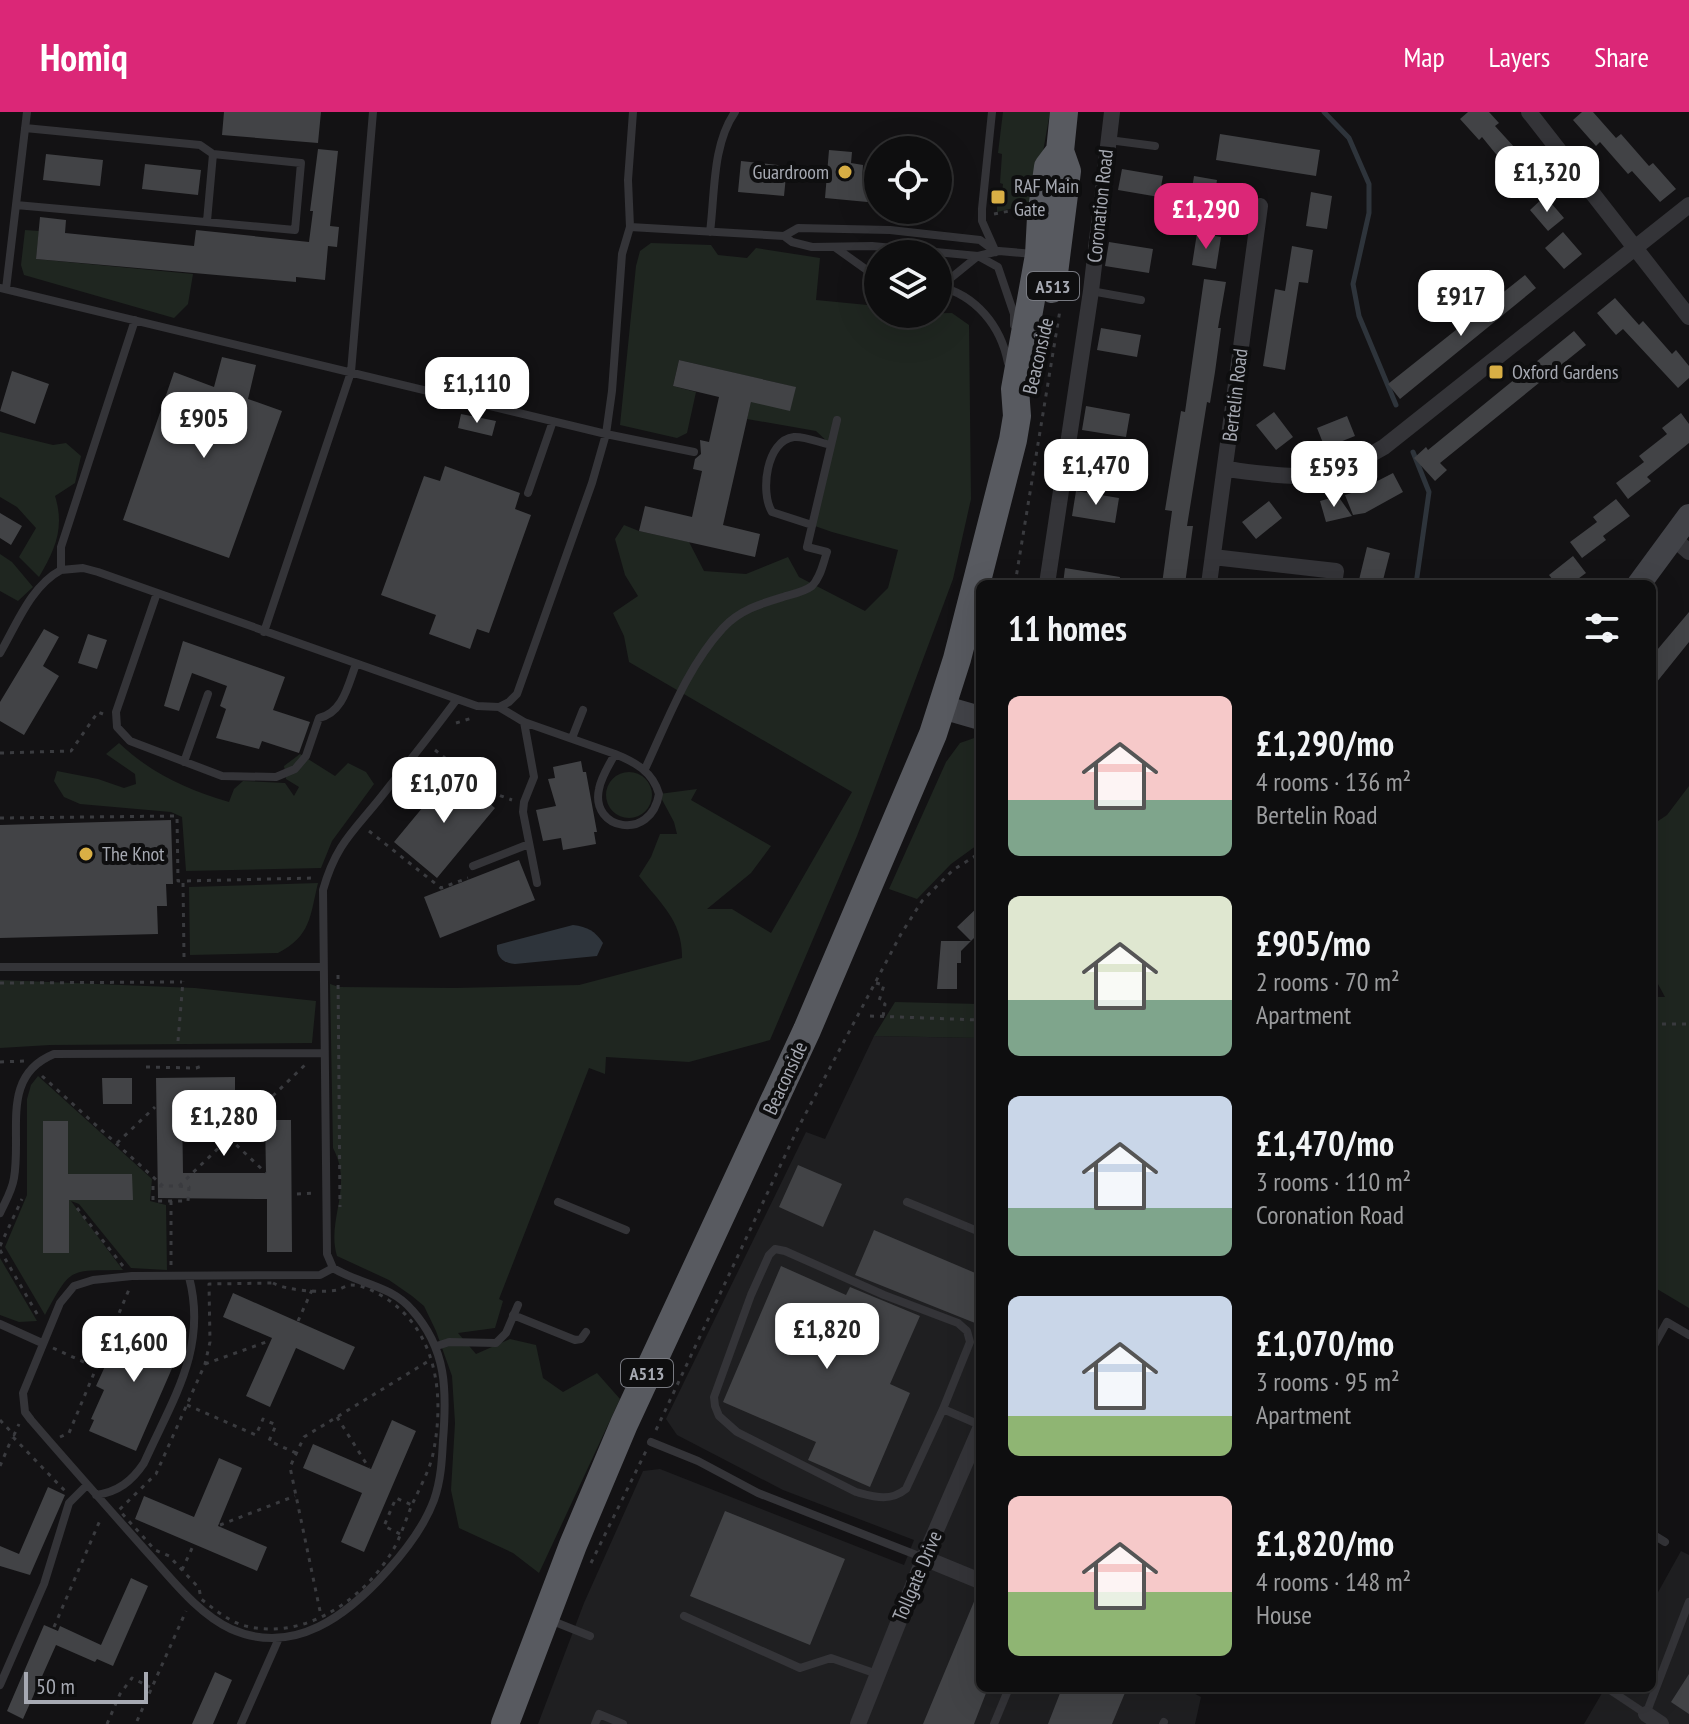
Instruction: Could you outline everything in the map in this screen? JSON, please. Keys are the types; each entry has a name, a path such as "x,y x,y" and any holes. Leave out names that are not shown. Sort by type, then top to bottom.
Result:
{"highway":[{"name":"Beaconside","path":"976,580 1021,394 1033,395 1048,256 1067,171 1060,151 1064,112"},
{"name":"Beaconside","path":"505,1724 624,1424 807,1030 918,773 957,659 976,580"}],"main road":[{"path":"1643,580 1680,544 1689,516"},
{"path":"942,707 976,717"}],"street":[{"name":"Coronation Road","path":"1048,580 1091,291 1112,112"},
{"path":"1529,112 1689,317"},
{"path":"1226,469 1273,475 1308,475 1348,467 1384,447 1689,205"},
{"name":"Bertelin Road","path":"1210,580 1260,206"},
{"path":"1213,557 1336,571 1335,580"},
{"name":"Tollgate Drive","path":"858,1724 976,1436"},
{"path":"924,1558 976,1579"},
{"path":"1646,1714 1661,1724"}],"lane":[{"path":"27,112 3,288 606,434 694,452"},
{"path":"264,632 351,372 373,112"},
{"path":"499,707 517,694 592,483 606,434 622,254 630,227 628,180 633,112"},
{"path":"710,232 723,133 735,112"},
{"path":"992,112 982,209 985,230 996,252"},
{"path":"16,205 295,230 301,163 213,154 200,145 25,128"},
{"path":"1108,139 1155,146"},
{"path":"207,221 213,154"},
{"path":"630,227 784,236 798,228 890,230 980,240 996,252"},
{"path":"784,236 792,242 812,247 872,246 978,256 996,252 1048,256"},
{"path":"836,247 864,268"},
{"path":"952,277 978,256"},
{"path":"978,256 998,267 1014,314 1013,330"},
{"path":"952,291 962,295 993,323 1004,340 1021,394"},
{"path":"1091,291 1141,300"},
{"path":"61,570 61,547 135,320"},
{"path":"1012,345 1021,394"},
{"path":"645,769 686,686 711,643 725,627 738,614 757,605 803,591 813,585 819,575 827,552 807,547 837,420"},
{"path":"528,493 553,421"},
{"path":"812,525 772,512 765,498 765,486 775,449 789,438 796,436 831,445"},
{"path":"1067,444 1126,450"},
{"path":"0,653 36,590 45,580 61,570 83,568 477,706 499,707 524,722 615,754 645,769 659,794 653,813 636,825 616,824 598,801 601,781 615,754"},
{"path":"157,593 115,720 120,732 130,741 222,776 276,777 295,769 306,756 319,718 328,716 339,706 356,664"},
{"path":"184,762 208,694"},
{"path":"333,1268 320,1275 132,1276 93,1280 74,1286 60,1303 23,1393 25,1412 106,1507 193,1601 231,1629 245,1634 279,1638 313,1631 339,1617 370,1590 406,1550 434,1500 442,1465 445,1378 437,1346 411,1308 381,1287 333,1268 327,1254 321,904 330,865 348,834 457,699"},
{"path":"572,738 583,710"},
{"path":"524,722 534,777 523,812 537,883"},
{"path":"473,866 529,844"},
{"path":"0,967 322,967"},
{"path":"0,1213 14,1178 15,1091 26,1071 54,1054 324,1053"},
{"path":"558,1202 626,1230"},
{"path":"907,1202 976,1230"},
{"path":"775,1249 785,1251 884,1295 958,1323 967,1331 970,1342 943,1409 906,1489 888,1498 856,1492 737,1432 719,1416 714,1397 769,1255 775,1249"},
{"path":"96,1495 118,1489 144,1463 189,1362 195,1322 189,1277"},
{"path":"437,1346 449,1342 496,1343 502,1340 518,1305"},
{"path":"513,1315 575,1340 581,1339 586,1332"},
{"path":"548,1329 552,1319"},
{"path":"1656,1342 1667,1322 1689,1335"},
{"path":"0,1324 42,1343"},
{"path":"943,1409 976,1425"},
{"path":"651,1442 698,1461 758,1493 924,1558"},
{"path":"0,1685 44,1584 69,1503 87,1485"},
{"path":"1656,1536 1665,1542"},
{"path":"1656,1688 1689,1602"},
{"path":"684,1616 800,1668 831,1658 877,1674"},
{"path":"545,1618 590,1636"},
{"path":"241,1724 279,1638"},
{"path":"994,1724 1007,1692"},
{"path":"1613,1692 1646,1714 1654,1692"},
{"path":"595,1724 599,1714 623,1724"}],"path":[{"path":"994,205 994,215 1031,207"},
{"path":"1015,580 1021,394"},
{"path":"0,753 71,751 98,712 115,720"},
{"path":"452,725 466,719 480,718"},
{"path":"433,748 485,790 524,802"},
{"path":"0,818 177,816 178,881 325,880"},
{"path":"365,831 367,829 441,888 477,875 473,866"},
{"path":"588,1569 798,1128 870,992 922,901 953,870 976,856"},
{"path":"177,1054 184,966 183,881"},
{"path":"337,970 338,1214"},
{"path":"0,983 182,982"},
{"path":"875,983 884,985 879,1001 885,1004 883,1017"},
{"path":"870,1016 976,1020"},
{"path":"1656,1024 1689,1024"},
{"path":"0,1062 27,1061"},
{"path":"137,1062 148,1068 196,1068 209,1062"},
{"path":"179,1186 311,1063 292,1062"},
{"path":"39,1070 163,1186"},
{"path":"117,1144 155,1107"},
{"path":"229,1138 266,1173"},
{"path":"153,1186 179,1186 189,1187 188,1201 153,1201 153,1186"},
{"path":"22,1190 22,1201 0,1248 40,1320 50,1325"},
{"path":"297,1194 318,1193"},
{"path":"171,1201 171,1277"},
{"path":"50,1442 69,1433 129,1294 132,1276 77,1208"},
{"path":"273,1283 285,1289 312,1290 338,1290 350,1285 378,1294 403,1312 413,1324 432,1359 437,1378 432,1457 400,1534 389,1557 363,1585 321,1619 277,1629 233,1621 201,1599 199,1588 169,1556 155,1550 119,1510 156,1474 205,1364 210,1342 209,1284 273,1283"},
{"path":"298,1321 312,1290"},
{"path":"205,1364 269,1341"},
{"path":"42,1343 97,1368"},
{"path":"321,1619 290,1467 304,1437 432,1359"},
{"path":"187,1405 256,1435 263,1419 276,1425 269,1441 296,1453"},
{"path":"0,1466 25,1412"},
{"path":"337,1416 369,1468"},
{"path":"0,1420 73,1499"},
{"path":"220,1525 296,1495"},
{"path":"400,1534 384,1526 396,1498 412,1505"},
{"path":"54,1627 106,1507"},
{"path":"182,1570 193,1546"},
{"path":"137,1721 193,1601"},
{"path":"107,1724 120,1694 132,1678 152,1687"}],"shaded area":[{"path":"1003,112 1050,112 1034,203 997,212 1003,184 1000,183 1002,154 998,153"},
{"path":"25,230 39,231 36,259 193,274 188,304 174,318 24,275 21,265"},
{"path":"651,243 711,245 718,255 747,258 756,248 820,258 816,300 864,305 864,328 952,328 952,313 969,325 971,499 953,579 857,836 770,1040 689,1062 606,1057 605,1074 589,1068 499,1299 503,1301 495,1328 458,1333 476,1354 510,1339 536,1345 543,1378 563,1392 597,1373 620,1399 539,1573 513,1553 459,1528 451,1490 455,1423 452,1376 424,1306 389,1280 337,1256 335,1229 341,1176 333,1148 330,984 339,987 455,988 579,985 682,958 679,933 674,923 639,876 660,834 677,834 659,794 697,789 691,800 771,846 751,873 707,909 732,909 771,933 852,792 629,662 624,636 613,613 638,596 625,575 615,539 624,525 689,542 704,571 746,574 788,557 799,577 865,611 888,588 898,550 812,525 831,445 816,431 747,419 751,402 795,387 679,360 673,386 696,392 687,433 677,438 620,425 640,251"},
{"path":"0,432 53,445 66,443 81,456 75,483 55,496 59,529 50,557 39,577 19,557 36,528 17,507 0,497"},
{"path":"0,554 12,562 33,587 18,601 0,591"},
{"path":"976,737 976,846 951,864 917,899 889,889 946,762 960,743"},
{"path":"119,743 170,779 229,802 234,789 243,781 285,783 294,796 299,787 286,779 284,766 300,754 335,776 348,763 366,772 374,784 332,841 321,868 186,871 182,817 171,812 80,804 64,797 54,781 57,771 124,788 136,784 135,774 106,754"},
{"path":"629,772 645,779 652,795 645,811 629,818 613,811 606,795 613,779"},
{"path":"1689,786 1689,1308 1656,1288 1656,997 1665,997 1656,980 1656,822 1667,815"},
{"path":"318,883 311,915 303,932 278,953 190,955 189,887"},
{"path":"573,925 591,930 600,939 603,943 597,956 515,964 499,956 497,945"},
{"path":"0,980 195,988 316,1001 312,1043 0,1048"},
{"path":"895,1002 976,1004 976,1038 874,1036"},
{"path":"874,1036 976,1038 976,1692 1192,1692 1201,1697 1195,1724 538,1724 584,1603 643,1471 660,1469 904,1565 914,1540 783,1490 677,1435 666,1419 806,1132 825,1139"},
{"path":"38,1076 152,1179 150,1201 166,1205 167,1270 131,1268 79,1204 71,1201 123,1270 74,1274 61,1287 45,1315 5,1247 27,1195 27,1099 31,1085"},
{"path":"0,1258 37,1321 19,1322 0,1315"},
{"path":"1681,1551 1689,1555 1689,1724 1584,1724 1603,1692 1656,1692 1656,1596"}],"building":[{"path":"224,112 321,112 318,143 222,135"},
{"path":"1468,112 1489,112 1499,123 1495,126 1546,182 1530,196 1482,137 1479,140 1460,119"},
{"path":"1582,112 1593,112 1616,138 1621,134 1649,166 1653,163 1676,189 1660,202 1632,171 1628,174 1600,142 1596,146 1573,120"},
{"path":"1220,134 1320,150 1316,176 1216,160"},
{"path":"318,149 338,151 330,226 339,227 337,247 328,246 325,280 296,277 296,282 36,259 40,217 66,220 65,233 194,246 196,230 309,242"},
{"name":"Guardroom","path":"829,150 852,152 851,163 863,165 864,202 825,198"},
{"path":"46,154 103,160 100,186 43,180"},
{"path":"741,161 787,166 784,196 738,192"},
{"path":"145,164 201,170 198,195 142,189"},
{"path":"1122,169 1163,176 1159,197 1118,190"},
{"path":"1194,176 1217,180 1212,212 1189,208"},
{"path":"1311,192 1332,196 1327,229 1306,226"},
{"path":"1545,196 1564,218 1548,231 1530,210"},
{"path":"1563,232 1582,254 1564,269 1545,248"},
{"path":"1197,233 1221,237 1216,269 1192,265"},
{"path":"1109,242 1153,249 1149,273 1105,266"},
{"path":"1292,246 1313,250 1308,283 1299,282 1285,370 1263,366 1275,289 1285,291"},
{"path":"1525,275 1536,288 1400,399 1388,384"},
{"path":"1204,279 1226,282 1215,372 1210,403 1207,402 1187,526 1193,526 1186,580 1163,580 1172,511 1165,510 1181,411 1185,412"},
{"path":"1615,298 1639,325 1643,321 1672,354 1676,350 1689,366 1689,378 1678,388 1623,329 1616,335 1597,313"},
{"path":"1101,328 1141,335 1137,357 1097,350"},
{"path":"1574,331 1586,345 1440,463 1447,470 1435,481 1414,458 1426,447 1428,450"},
{"path":"222,357 256,365 248,399 282,411 229,558 123,520 174,372 214,387"},
{"path":"679,360 796,387 790,411 751,402 723,525 760,534 755,557 639,531 645,506 692,517 702,471 693,469 695,459 701,454 700,440 709,442 719,397 673,386"},
{"path":"12,371 49,384 35,424 0,411"},
{"path":"1086,406 1130,414 1126,437 1082,430"},
{"path":"1274,412 1293,437 1276,450 1256,425"},
{"path":"1681,413 1689,424 1689,443 1647,477 1651,481 1628,499 1616,483 1644,462 1639,456 1667,434 1662,428"},
{"path":"461,414 496,421 492,436 458,428"},
{"path":"1347,416 1355,436 1325,448 1317,428"},
{"path":"445,466 520,493 515,509 531,515 489,633 477,629 470,649 429,634 436,615 381,595 424,476 440,481"},
{"path":"1393,473 1403,492 1365,513 1353,515 1345,495"},
{"path":"1076,491 1119,498 1115,523 1072,516"},
{"path":"1338,496 1352,516 1326,522 1320,501"},
{"path":"1616,499 1630,516 1603,536 1606,540 1582,558 1570,542 1597,522 1593,517"},
{"path":"1269,501 1282,518 1256,539 1242,522"},
{"path":"0,513 22,526 11,545 0,538"},
{"path":"1367,547 1390,553 1383,580 1359,580"},
{"path":"1573,556 1586,573 1576,580 1553,580 1549,575"},
{"path":"1065,568 1120,577 1120,580 1064,580"},
{"path":"1689,612 1689,642 1656,683 1656,651"},
{"path":"44,629 59,637 43,666 59,676 24,735 0,721 0,702"},
{"path":"88,634 107,640 97,669 78,663"},
{"path":"183,641 285,677 273,710 310,722 299,753 262,741 259,749 216,738 226,709 220,706 227,686 192,673 179,711 164,706"},
{"path":"581,761 583,772 586,772 597,832 594,832 596,844 563,850 561,838 543,841 536,810 556,806 548,779 555,778 553,767"},
{"path":"452,772 495,808 437,878 394,842"},
{"name":"The Knot","path":"171,820 173,884 166,884 167,906 157,906 158,934 0,938 0,825"},
{"path":"519,860 535,900 440,938 424,897"},
{"path":"976,909 976,936 971,941 957,927"},
{"path":"941,941 971,941 961,951 961,963 957,963 957,989 937,989"},
{"path":"235,1077 235,1102 182,1103 183,1173 266,1173 265,1120 291,1120 292,1252 267,1252 267,1199 158,1198 156,1078"},
{"path":"102,1078 132,1078 132,1104 103,1104"},
{"path":"43,1121 68,1121 68,1174 132,1174 133,1200 69,1200 69,1253 43,1253"},
{"path":"798,1165 842,1184 823,1227 779,1207"},
{"path":"874,1230 976,1273 976,1323 855,1275"},
{"path":"781,1266 846,1295 850,1287 920,1316 890,1384 910,1393 870,1487 808,1460 816,1442 723,1402"},
{"path":"233,1293 355,1347 344,1370 296,1348 270,1407 246,1396 272,1338 223,1317"},
{"path":"136,1317 175,1334 170,1346 180,1350 136,1451 89,1431 104,1390 96,1386 112,1351 119,1354"},
{"path":"392,1420 416,1431 364,1552 341,1542 362,1493 303,1468 313,1444 371,1469"},
{"path":"219,1458 242,1468 218,1526 267,1547 257,1571 135,1519 144,1496 194,1517"},
{"path":"48,1487 65,1495 30,1575 0,1566 0,1546 19,1554"},
{"path":"725,1511 845,1559 810,1645 690,1596"},
{"path":"131,1578 148,1586 113,1666 97,1659 95,1662 56,1645 23,1719 7,1711 44,1625 58,1631 60,1626 101,1645"},
{"path":"976,1597 976,1692 986,1692 974,1724 923,1724"},
{"path":"215,1672 232,1680 213,1724 192,1724"},
{"path":"1689,1674 1689,1714 1671,1702"},
{"path":"1060,1692 1125,1692 1112,1724 1048,1724"}],"waterway":[{"path":"1324,112 1349,138 1369,184 1369,213 1353,284 1359,316 1396,405"},
{"path":"1413,452 1429,492 1417,580"}],"place":[{"name":"Guardroom","path":"845,172"},
{"name":"RAF Main Gate","path":"998,197"},
{"name":"Oxford Gardens","path":"1496,372"},
{"name":"The Knot","path":"86,854"}]}
